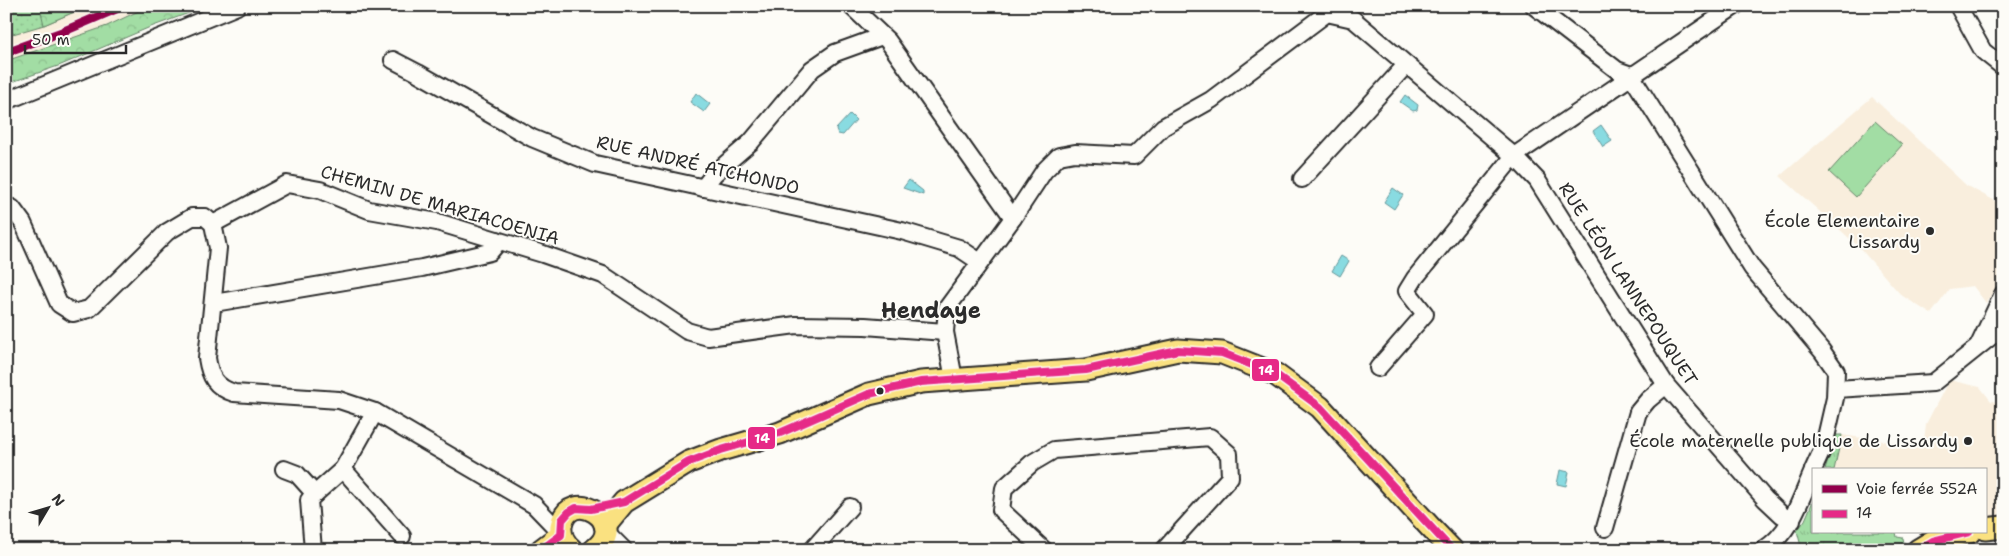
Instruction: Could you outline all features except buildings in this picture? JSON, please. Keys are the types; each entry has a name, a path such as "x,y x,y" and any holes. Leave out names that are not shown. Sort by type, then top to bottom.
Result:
{"main road":[{"path":"541,550 565,543 562,520 569,512 576,508 591,509 624,502 689,462 721,450 780,433 869,394 921,382 1086,370 1178,350 1222,354 1275,374 1320,408 1445,548"},
{"path":"602,536 624,502"},
{"path":"591,509 602,518 602,536"},
{"path":"1986,529 2003,527"},
{"path":"1918,550 1933,541 1962,534"}],"street":[{"path":"6,101 237,6"},
{"path":"850,6 882,36 913,76 1013,218 947,308 945,332 954,379"},
{"path":"1534,6 1616,70 1631,75 1752,268 1822,351 1836,371 1835,398 1824,446 1814,468"},
{"path":"1378,368 1425,314 1408,291 1415,278 1514,156 1631,75 1736,6"},
{"path":"1958,6 1983,51 2003,67"},
{"name":"RUE LÉON LANNEPOUQUET","path":"1013,218 1044,171 1059,156 1075,154 1134,156 1163,127 1211,100 1327,13 1353,19 1514,156 1537,180 1666,385 1765,499 1782,515 1792,521"},
{"path":"703,188 714,174 751,142 812,69 834,52 882,36"},
{"name":"RUE ANDRÉ ATCHONDO","path":"393,60 532,138 595,164 902,231 959,248 980,262"},
{"path":"1302,179 1406,65"},
{"name":"CHEMIN DE MARIACOENIA","path":"213,224 287,184 320,190 369,210 436,222 543,254 603,275 687,331 708,337 796,325 864,326 945,332"},
{"path":"6,206 12,208 23,223 59,304 73,313 90,309 167,232 192,217 205,217 213,224 218,248 208,365 209,372 215,383 224,390 234,392 339,400 375,412 534,505 548,518 565,543"},
{"path":"213,301 220,302 422,268 490,252 497,240"},
{"path":"1978,347 2003,294"},
{"path":"1836,389 1933,383 2003,327"},
{"path":"1605,528 1638,412 1648,400 1666,385"},
{"path":"313,550 309,500 343,469 375,412"},
{"path":"1044,550 1001,510 1004,488 1032,463 1054,450 1210,438 1229,454 1230,477 1164,550"},
{"path":"284,468 297,474 315,494"},
{"path":"343,469 402,536"},
{"path":"1763,550 1771,545 1792,521 1812,473"},
{"path":"534,505 569,512"},
{"path":"812,550 850,507"},
{"path":"602,536 624,550"}],"shaded area":[{"path":"88,6 149,6 107,26 6,61 6,36 44,25"},
{"path":"1872,97 1967,186 2003,205 2003,277 1986,303 1973,286 1950,289 1931,314 1901,295 1858,246 1780,176"},
{"path":"1949,380 1980,387 1991,401 2003,403 2003,516 1986,519 1986,468 1834,468 1842,435 1923,448 1926,424"}],"green space":[{"path":"6,6 88,6 44,25 6,36"},
{"path":"49,6 88,6 44,25 41,12"},
{"path":"149,6 208,6 148,28 61,65 6,84 6,61 107,26"},
{"path":"1875,121 1902,145 1856,197 1829,172"},
{"path":"1836,435 1842,435 1834,468 1826,468"},
{"path":"1812,503 1812,534 1896,534 1897,537 1903,538 1904,543 1892,550 1802,550 1797,531 1805,520"}],"water":[{"path":"696,93 710,104 704,112 690,102"},
{"path":"1405,95 1418,105 1417,110 1413,111 1400,102"},
{"path":"850,114 856,120 843,135 838,134 836,129"},
{"path":"1601,125 1612,141 1603,147 1593,131"},
{"path":"909,180 923,191 923,195 903,188"},
{"path":"1393,188 1403,195 1394,209 1384,202"},
{"path":"1341,256 1349,261 1340,276 1332,271"},
{"path":"1560,470 1569,472 1566,486 1557,484"}],"rail line":[{"name":"552A","path":"6,52 62,32 123,6"}],"transit line":[{"name":"14","path":"541,550 561,535 562,520 569,512 576,508 591,509 624,502 689,462 721,450 780,433 869,394 921,382 1086,370 1178,350 1222,353 1275,374 1320,407 1452,550"},
{"name":"14","path":"1918,550 1933,541 1961,534"}],"place":[{"name":"École Elementaire Lissardy","path":"1930,231"},
{"name":"École maternelle publique de Lissardy","path":"1968,441"}],"district":[{"name":"Hendaye","path":"931,310"}]}
